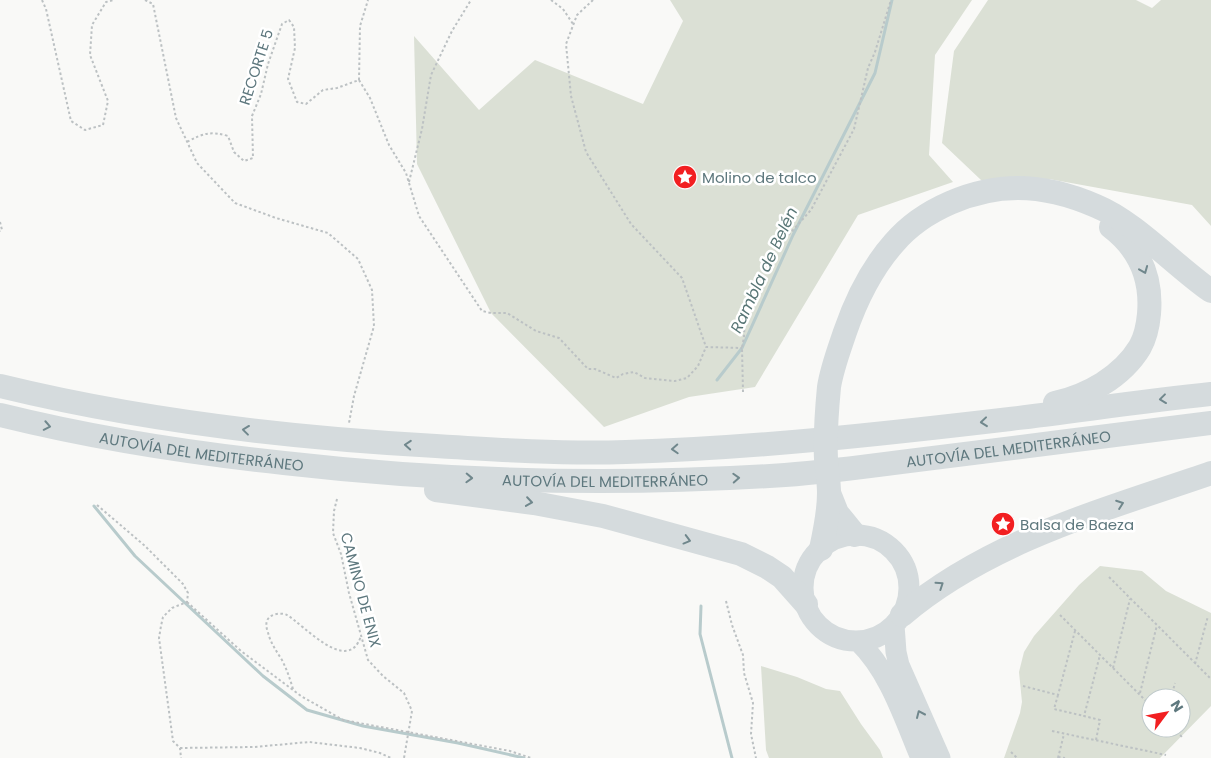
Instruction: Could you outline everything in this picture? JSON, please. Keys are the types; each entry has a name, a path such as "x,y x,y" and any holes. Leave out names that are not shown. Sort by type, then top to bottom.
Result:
{"highway":[{"path":"821,549 829,493 826,456 829,386 835,361 849,319 873,270 894,242 919,221 941,208 964,198 989,191 1019,188 1050,192 1107,211 1211,291"},
{"path":"1011,419 1036,406 1057,403 1101,385 1124,366 1140,347 1148,326 1150,297 1146,274 1140,260 1115,230 1073,199"},
{"name":"AUTOVÍA DEL MEDITERRÁNEO","path":"0,386 123,411 213,426 309,438 518,451 625,452 840,438 1211,394"},
{"name":"AUTOVÍA DEL MEDITERRÁNEO","path":"0,415 155,446 229,457 402,475 557,480 685,480 814,472 1211,423"},
{"path":"327,468 357,480 534,503 603,516 741,554 782,577 806,604"},
{"path":"898,620 942,583 992,555 1056,528 1211,473"},
{"path":"829,493 837,513 855,535"}],"main road":[{"path":"898,620 878,636 858,641 839,638 822,628 815,621 806,604 804,586 807,568 813,558 821,549 836,539 855,535 870,537 884,543 896,553 904,566 909,596 898,620 899,665 940,758"},
{"path":"858,641 871,653 881,668 921,758"}],"path":[{"path":"42,0 46,9 71,121 85,130 103,125 108,101 90,55 92,25 106,2 114,0"},
{"path":"145,0 153,4"},
{"path":"151,0 176,118 197,163 235,203 276,218 328,233 358,259 372,290 374,326 354,396 349,423"},
{"path":"368,0 360,26 359,80 370,98 389,145 406,173 419,216 482,312 507,314 536,331 559,338 588,369 595,369 616,378 622,374 634,372 645,378 675,381 687,378 698,366 706,347 682,278 631,224 586,152 571,96 566,44 577,15 593,0"},
{"path":"409,184 422,129 431,75 452,31 471,0"},
{"path":"551,0 563,9 573,24"},
{"path":"743,392 742,348 745,312 766,260 811,210 854,129 868,68 875,52 891,0"},
{"name":"RECORTE 5","path":"187,142 196,137 215,132 228,136 234,152 244,162 253,158 252,116 261,94 268,64 282,24 288,20 294,27 295,48 288,80 297,102 306,104 323,90 337,88 359,80"},
{"path":"0,222 1,230"},
{"path":"706,347 742,348"},
{"name":"CAMINO DE ENIX","path":"337,499 334,511 333,533 341,554 349,593 368,660 383,676 404,693 412,711 404,758"},
{"path":"97,505 145,546 183,584 188,593 187,602"},
{"path":"1109,577 1211,679"},
{"path":"1114,668 1130,599"},
{"path":"726,601 743,655 744,673 753,703 751,734 756,758"},
{"path":"187,602 241,651 301,696 343,720 510,752 531,758"},
{"path":"181,758 180,748 173,741 160,638 163,617 172,608 187,602"},
{"path":"293,690 286,670 267,630 267,622 270,617 279,613 284,614 296,621 312,637 330,648 353,649 358,644 361,636"},
{"path":"1060,615 1139,694"},
{"path":"1195,664 1208,616"},
{"path":"1139,694 1157,625"},
{"path":"1075,630 1054,709 1100,720 1096,740"},
{"path":"1084,716 1100,655"},
{"path":"1174,688 1175,683"},
{"path":"1023,686 1058,695"},
{"path":"1052,731 1166,756"},
{"path":"1064,734 1058,757 1065,758"},
{"path":"180,748 254,747 309,742 360,748 380,752 392,758"},
{"path":"1011,752 1017,758"}],"shaded area":[{"path":"670,0 972,0 935,55 929,155 953,182 858,215 755,387 689,397 604,427 491,313 417,164 414,36 479,110 535,60 643,104 683,21"},
{"path":"988,0 1136,0 1152,8 1161,0 1211,0 1211,226 1192,205 1049,179 981,180 942,143 954,51"},
{"path":"1100,566 1142,571 1166,591 1211,613 1211,706 1191,726 1191,688 1141,688 1141,738 1180,738 1160,758 1004,758 1022,702 1019,672 1024,652 1034,636 1079,585"},
{"path":"761,666 797,677 826,689 840,691 880,750 883,758 769,758 766,750"}],"waterway":[{"name":"Rambla de Belén","path":"717,380 742,348 793,235 875,73 892,0"},
{"path":"94,506 135,556 263,676 307,710 363,726 458,743 524,758"},
{"name":"Rambla de Belén","path":"701,606 700,634 732,758"}],"place":[{"name":"Molino de talco","path":"685,177"},
{"name":"Balsa de Baeza","path":"1003,524"}]}
